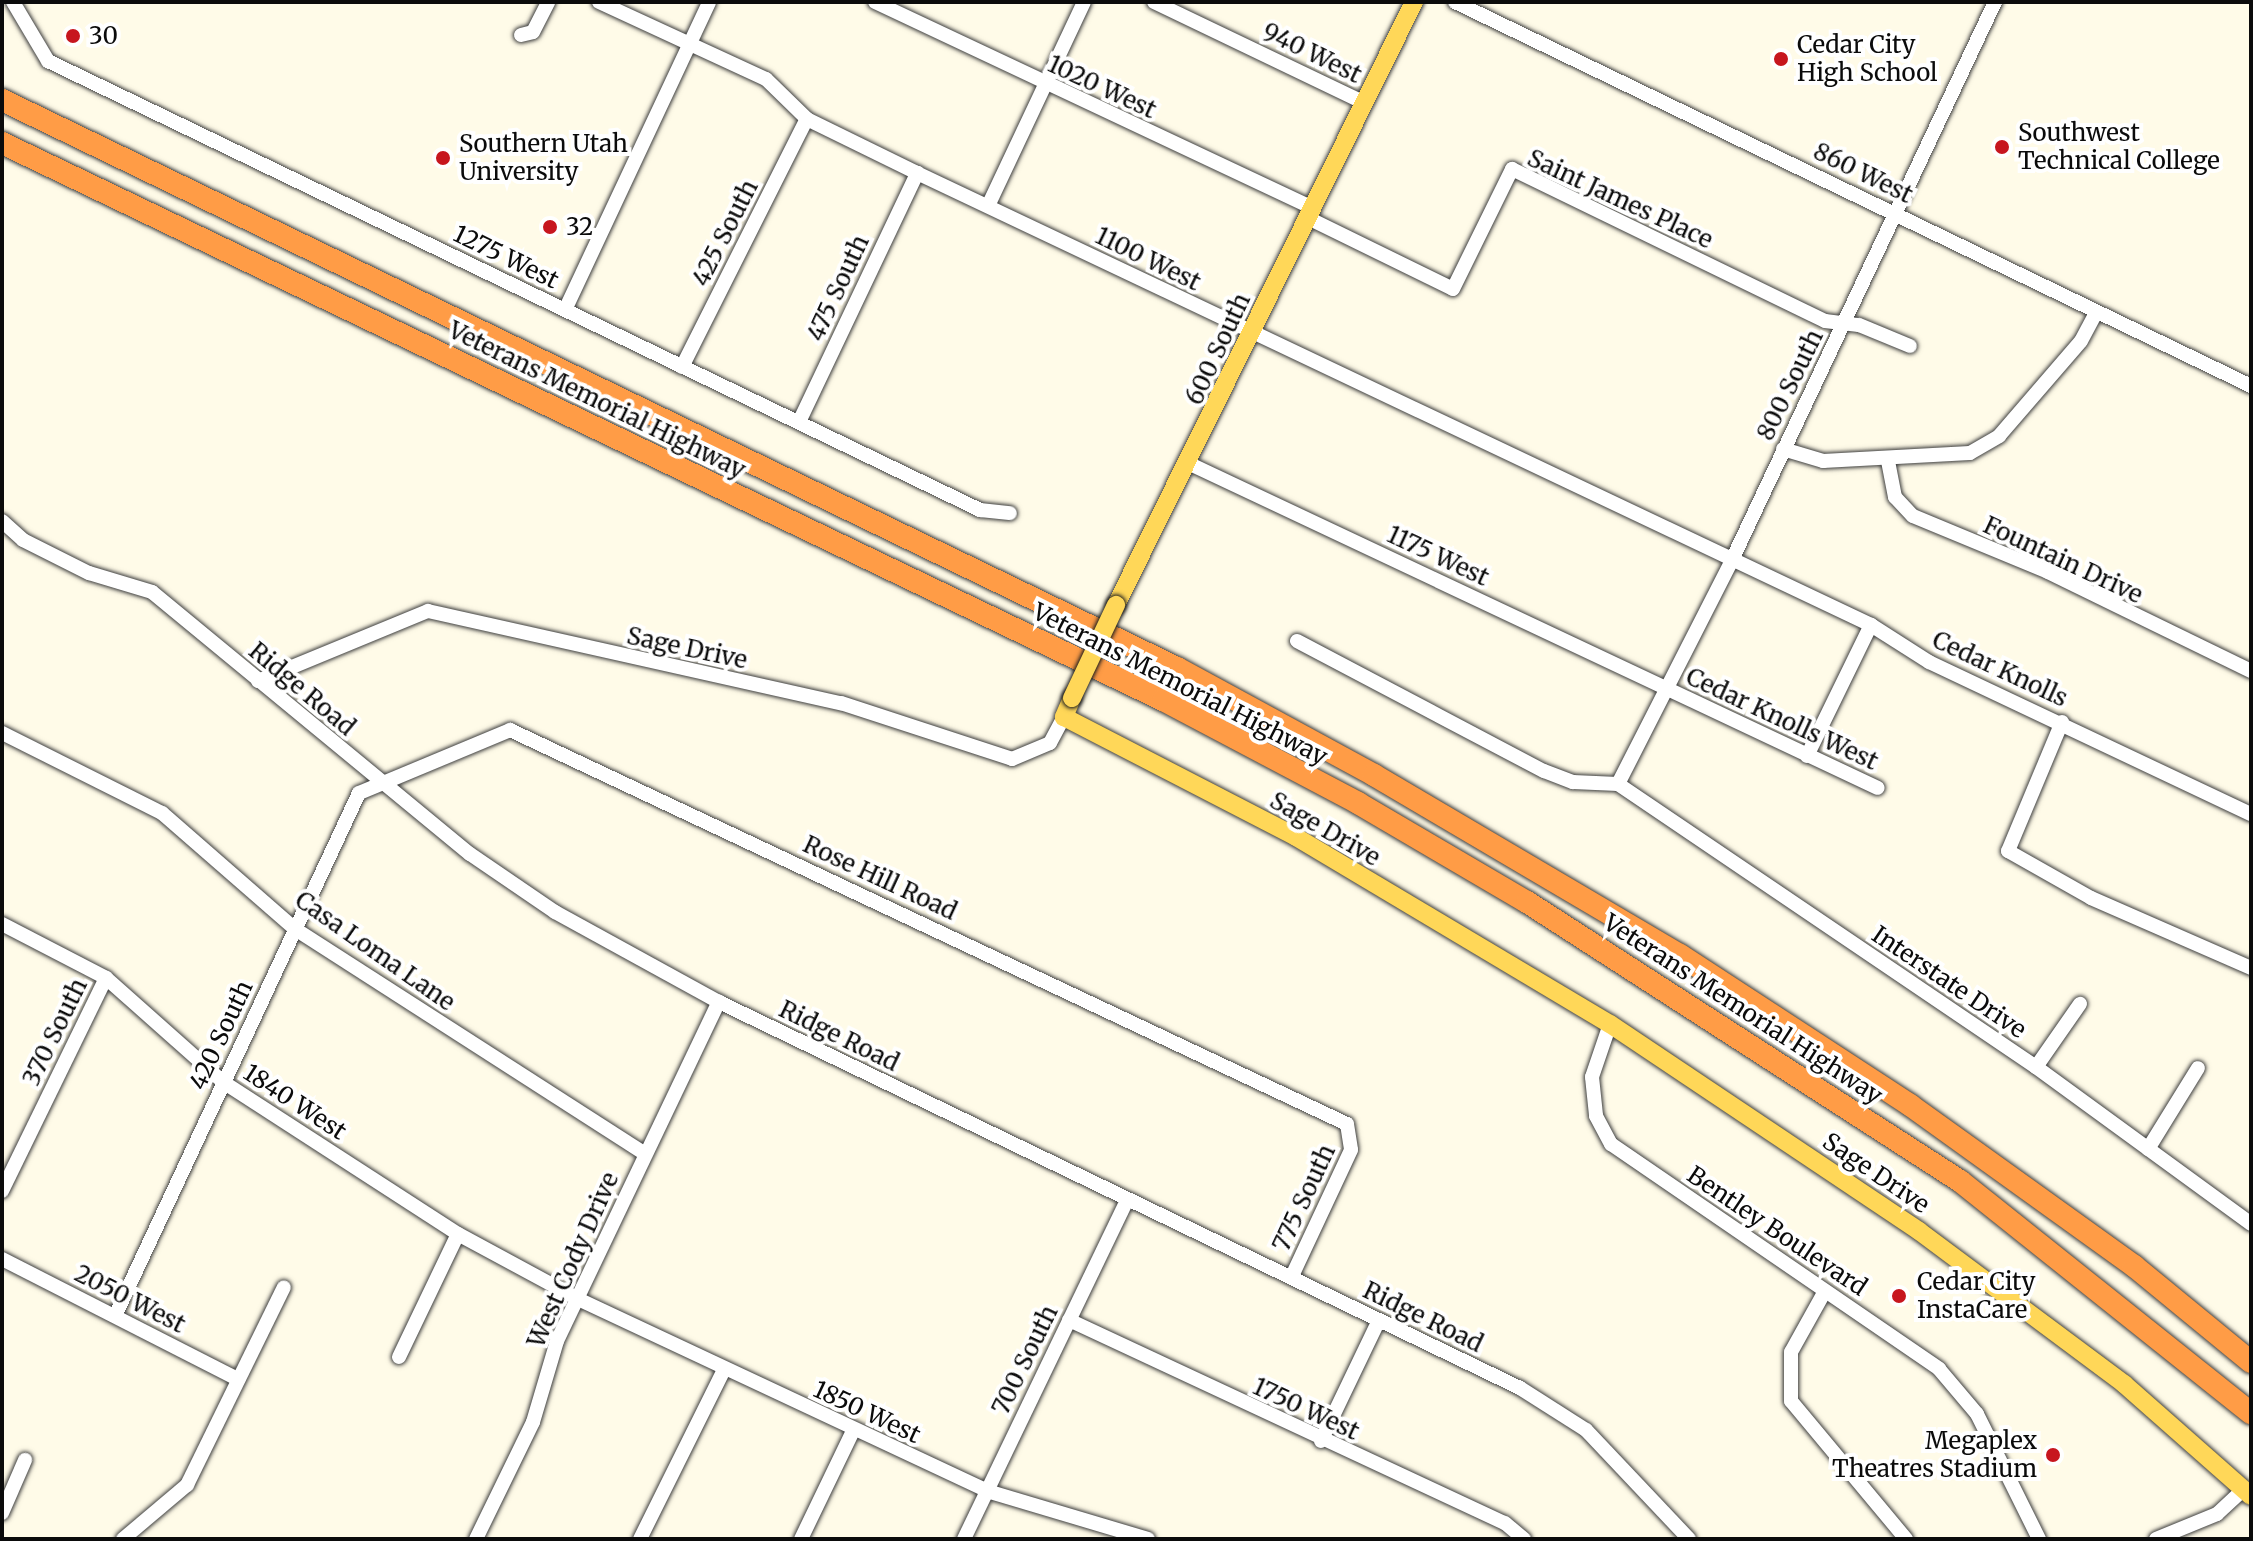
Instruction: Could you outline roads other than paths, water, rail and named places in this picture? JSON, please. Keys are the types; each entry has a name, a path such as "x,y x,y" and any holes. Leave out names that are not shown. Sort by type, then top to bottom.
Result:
{"highway":[{"name":"Veterans Memorial Highway","path":"2,100 1177,668 1374,775 1680,955 1922,1113 2134,1266 2251,1362"},
{"name":"Veterans Memorial Highway","path":"2,143 1163,700 1358,803 1580,935 1960,1181 2251,1413"},
{"path":"2134,1266 2251,1349"},
{"path":"2216,1385 2251,1420"}],"main road":[{"name":"600 South","path":"1064,717 1116,605 1190,464 1414,2"},
{"name":"Sage Drive","path":"1064,717 1296,837 1610,1024 1919,1231 2124,1384 2248,1492"}],"street":[{"name":"1275 West","path":"13,2 48,61 980,510 1010,513"},
{"path":"521,35 533,32 548,2"},
{"name":"1100 West","path":"599,2 766,79 807,119 1731,562"},
{"path":"565,310 709,2"},
{"name":"1020 West","path":"875,2 1310,213"},
{"path":"988,206 1084,2"},
{"name":"940 West","path":"1154,2 1365,103"},
{"name":"860 West","path":"1455,2 2251,386"},
{"name":"800 South","path":"1618,784 1731,562 1995,2"},
{"name":"425 South","path":"682,367 807,119"},
{"name":"Saint James Place","path":"1310,213 1453,289 1512,169 1844,324"},
{"name":"475 South","path":"799,422 917,173"},
{"path":"1783,449 1823,461 1888,461 1970,453 1999,436 2081,341 2096,313"},
{"path":"1844,324 1910,346"},
{"name":"Fountain Drive","path":"1888,461 1895,497 1913,516 2048,572 2251,671"},
{"name":"1175 West","path":"1190,464 1667,689"},
{"name":"Ridge Road","path":"2,521 23,540 89,573 152,592 377,780 555,912 719,1002 1556,1408 1689,1539"},
{"name":"Cedar Knolls","path":"1731,562 1871,625 1929,662 2062,722 2251,814"},
{"name":"Sage Drive","path":"258,681 428,611 841,703 1012,759 1050,743 1064,717"},
{"path":"1807,756 1871,625"},
{"path":"1297,641 1544,771 1573,782 1618,784"},
{"name":"Cedar Knolls West","path":"1667,689 1878,788"},
{"path":"2062,722 2008,851 2091,898 2251,968"},
{"name":"Rose Hill Road","path":"377,780 496,732 525,734 1347,1124 1355,1134"},
{"name":"Casa Loma Lane","path":"2,733 162,813 295,929 645,1154"},
{"name":"420 South","path":"115,1316 359,793 377,780"},
{"name":"Interstate Drive","path":"1618,784 2036,1067 2251,1224"},
{"name":"1840 West","path":"2,924 106,978 223,1082 458,1234 578,1299"},
{"name":"370 South","path":"2,1191 106,978"},
{"name":"West Cody Drive","path":"476,1539 533,1422 578,1299 719,1002"},
{"path":"2036,1067 2080,1004"},
{"name":"Bentley Boulevard","path":"1610,1024 1592,1077 1596,1116 1611,1144 1939,1369 1977,1414 2039,1539"},
{"path":"2148,1149 2198,1068"},
{"name":"775 South","path":"1291,1278 1355,1134"},
{"name":"700 South","path":"964,1539 1127,1201"},
{"path":"399,1357 458,1234"},
{"name":"2050 West","path":"2,1259 238,1379"},
{"path":"123,1539 187,1485 284,1287"},
{"path":"1825,1291 1791,1352 1791,1401 1906,1539"},
{"name":"1850 West","path":"578,1299 853,1431 987,1491 1148,1539"},
{"name":"1750 West","path":"1069,1320 1321,1441 1505,1523 1524,1539"},
{"path":"1321,1441 1379,1320"},
{"path":"640,1539 724,1370"},
{"path":"801,1539 853,1431"},
{"path":"2,1513 25,1460"},
{"path":"2156,1539 2217,1514 2248,1492"}],"place":[{"name":"30","path":"73,36"},
{"name":"Cedar City High School","path":"1781,59"},
{"name":"Southwest Technical College","path":"2002,147"},
{"name":"Southern Utah University","path":"443,158"},
{"name":"32","path":"550,227"},
{"name":"Cedar City InstaCare","path":"1899,1296"},
{"name":"Megaplex Theatres Stadium","path":"2053,1455"}]}
